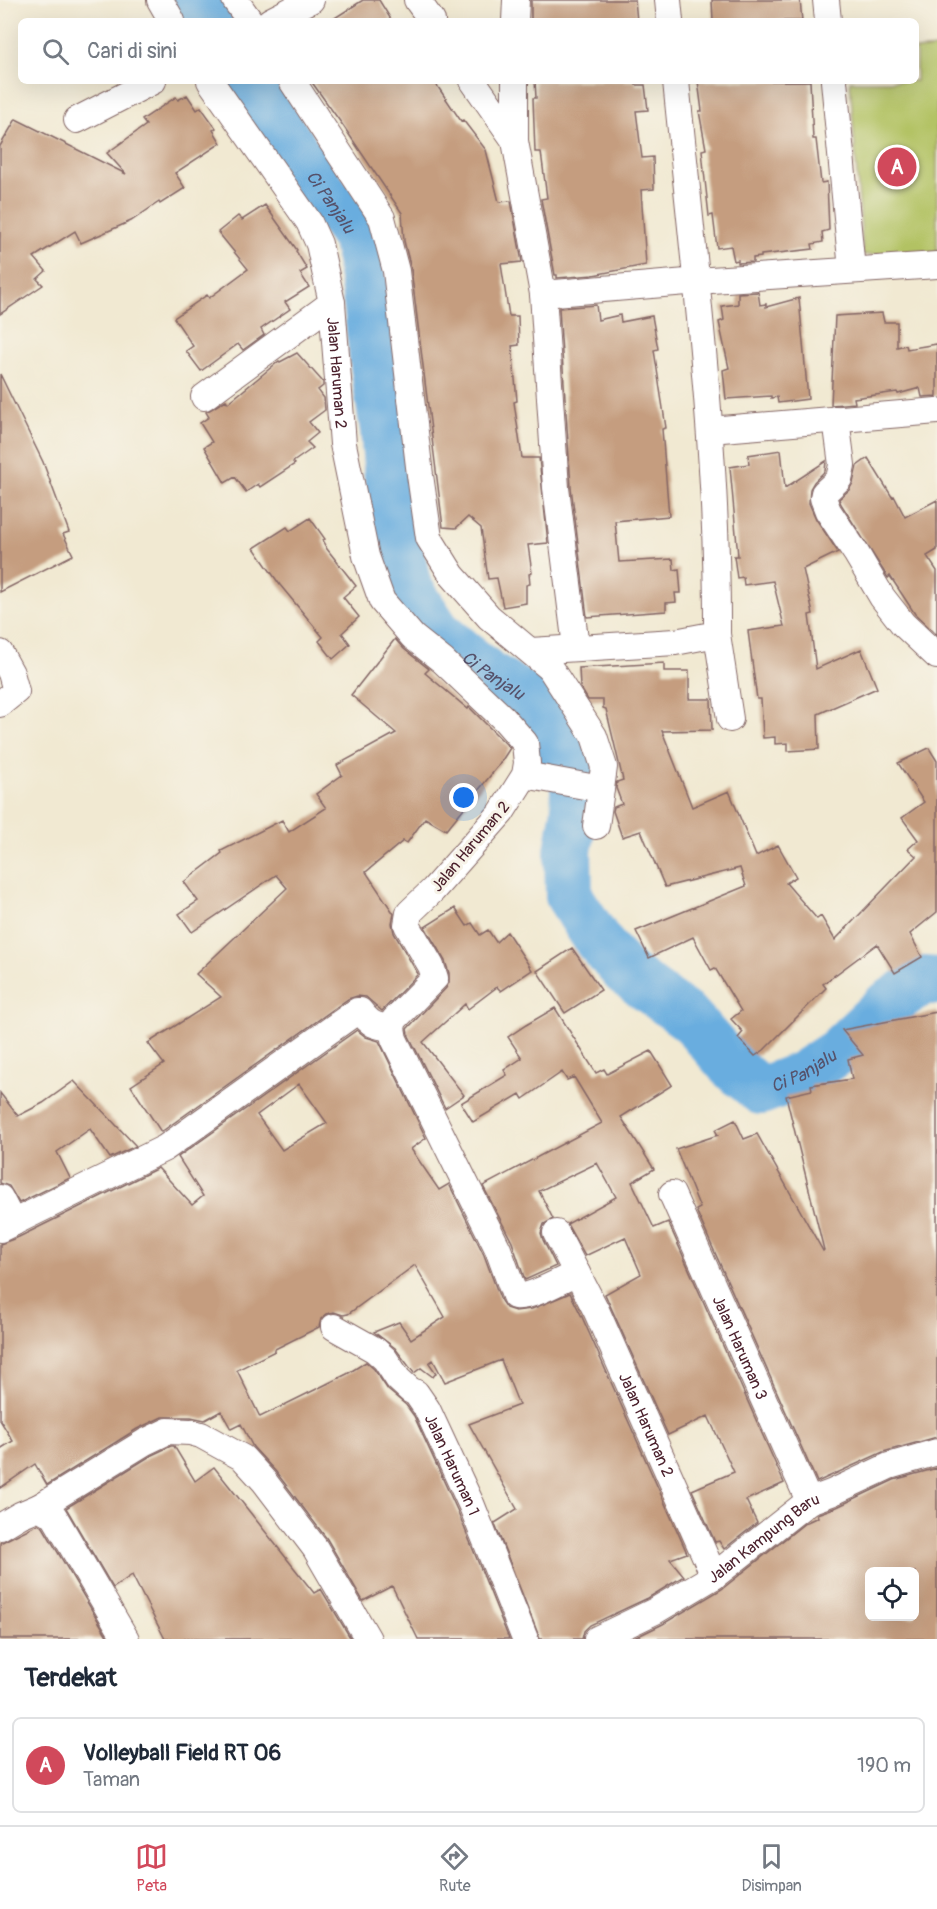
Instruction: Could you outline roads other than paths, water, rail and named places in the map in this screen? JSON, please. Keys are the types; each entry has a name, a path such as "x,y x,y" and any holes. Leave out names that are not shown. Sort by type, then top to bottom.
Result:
{"street":[{"path":"160,0 170,18"},
{"path":"235,0 248,18"},
{"path":"276,18 311,0"},
{"path":"417,0 430,18"},
{"path":"515,18 516,0"},
{"path":"668,0 670,18"},
{"path":"826,0 828,18"},
{"path":"77,120 147,84"},
{"name":"Jalan Haruman 2","path":"212,84 309,222 318,244 332,303 343,444 366,556 382,601 413,637 504,719 525,743 527,763 534,778 472,844 434,890 409,913 407,925 431,966 435,978 394,1020 392,1028"},
{"path":"294,84 382,218 396,272 429,538 452,575 489,617 550,668 594,736 604,767 590,788 596,826"},
{"path":"475,84 515,141"},
{"path":"515,84 515,141 543,294 556,488 576,647"},
{"path":"676,84 710,430 717,634 730,720"},
{"path":"834,84 852,270"},
{"path":"543,294 937,265"},
{"path":"204,397 332,303"},
{"path":"710,430 937,411"},
{"path":"836,419 842,465 839,479 824,494 823,498 828,511 882,597 903,624 937,656"},
{"path":"531,651 675,642 717,634"},
{"path":"0,652 11,674 16,691 0,704"},
{"path":"534,778 590,788"},
{"path":"0,1198 6,1226 165,1148 360,1011 369,1022 376,1026 392,1028 394,1039 498,1250 516,1296 520,1297 544,1288 577,1273"},
{"name":"Jalan Haruman 3","path":"672,1194 809,1501"},
{"name":"Jalan Haruman 2","path":"556,1233 596,1310 714,1576"},
{"name":"Jalan Haruman 1","path":"334,1327 375,1350 385,1359 398,1379 416,1393 427,1409 472,1506 525,1639"},
{"path":"0,1527 20,1515 47,1511 145,1442 168,1431 201,1435 243,1458 264,1481 315,1548 368,1639"},
{"name":"Jalan Kampung Baru","path":"597,1639 656,1611 714,1576 809,1501 889,1466 937,1452"},
{"path":"47,1511 126,1639"}],"waterway":[{"name":"Ci Panjalu","path":"195,0 207,18"},
{"name":"Ci Panjalu","path":"249,84 357,240 384,430 390,504 408,587 439,634 487,673 533,702 573,770 575,810 568,851 569,896 598,941 625,972 690,1019 732,1067 761,1091 802,1075 837,1052 884,1007 924,980 937,981"}],"place":[{"name":"Volleyball Field RT 06","path":"897,167"}]}
